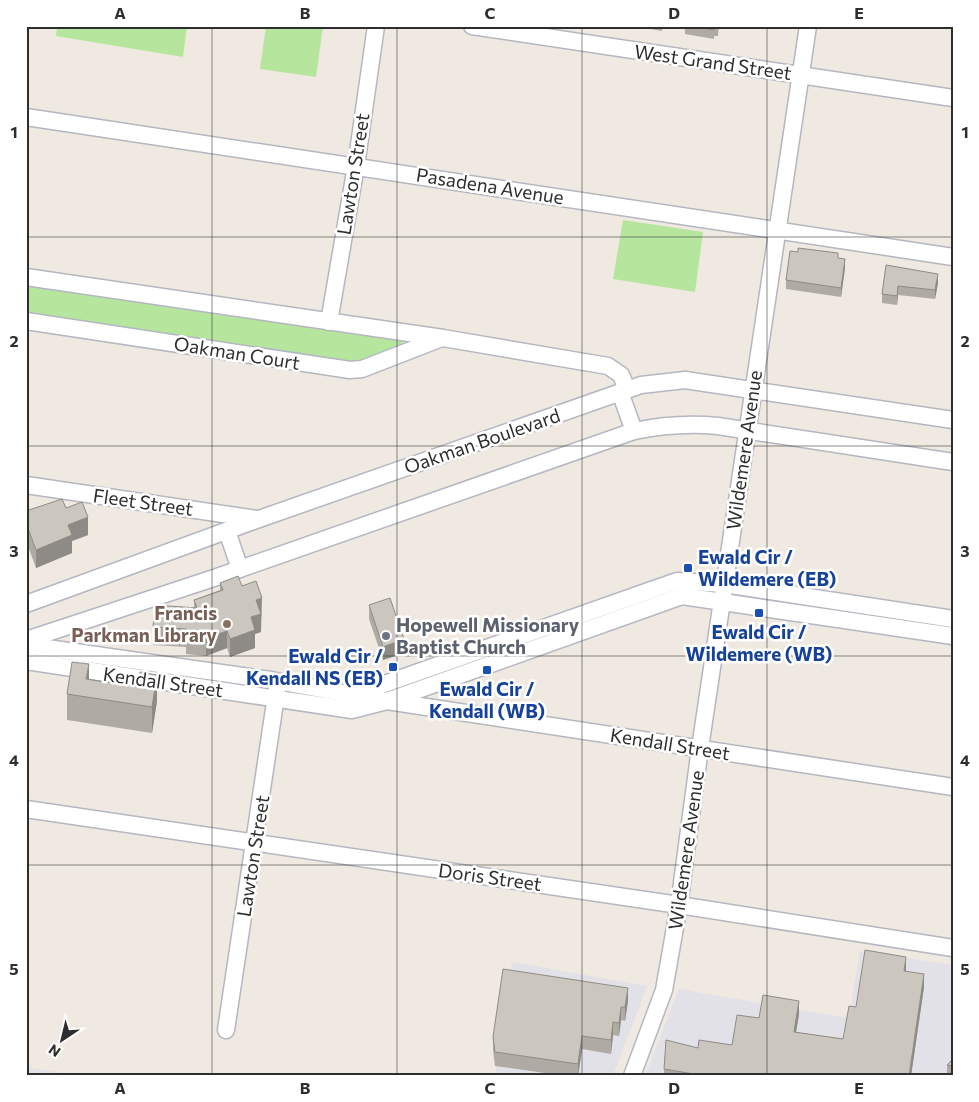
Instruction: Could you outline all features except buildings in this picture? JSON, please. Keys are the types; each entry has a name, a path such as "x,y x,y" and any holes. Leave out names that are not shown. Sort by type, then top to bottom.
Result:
{"street":[{"name":"Lawton Street","path":"330,322 356,166 376,26"},
{"name":"West Grand Street","path":"472,26 953,98"},
{"name":"Wildemere Avenue","path":"632,1076 664,990 679,905 724,584 808,26"},
{"name":"Pasadena Avenue","path":"26,117 953,257"},
{"path":"26,277 443,338 608,366 621,375 634,431"},
{"name":"Oakman Court","path":"26,321 350,370 362,369 377,364 443,338"},
{"name":"Oakman Boulevard","path":"26,604 259,519 624,390 656,382 685,380 953,420"},
{"path":"26,640 240,569 634,431 658,426 694,424 953,462"},
{"name":"Fleet Street","path":"26,485 259,519"},
{"path":"227,531 240,569"},
{"path":"356,694 668,583 686,580 724,584 953,619"},
{"path":"387,701 672,599 690,596 953,636"},
{"path":"85,622 80,645 82,649 91,654"},
{"name":"Kendall Street","path":"26,645 91,654 277,690 352,710 387,701"},
{"name":"Kendall Street","path":"26,661 277,690 356,694 387,701 953,787"},
{"name":"Lawton Street","path":"226,1030 277,690"},
{"name":"Doris Street","path":"26,809 679,905 953,948"}],"shaded area":[{"path":"860,951 953,965 953,1076 645,1076 679,989 849,1018"},
{"path":"512,962 647,986 613,1076 495,1076"},
{"path":"26,1067 81,1076 26,1076"}],"green space":[{"path":"57,26 187,26 183,57 56,36"},
{"path":"266,26 323,26 316,77 260,69"},
{"path":"623,220 703,232 695,292 613,279"},
{"path":"26,282 402,339 403,348 356,363 26,317"}],"place":[{"name":"Ewald Cir / Wildemere (EB)","path":"688,568"},
{"name":"Ewald Cir / Wildemere (WB)","path":"759,613"},
{"name":"Francis Parkman Library","path":"227,624"},
{"name":"Hopewell Missionary Baptist Church","path":"386,636"},
{"name":"Ewald Cir / Kendall NS (EB)","path":"393,667"},
{"name":"Ewald Cir / Kendall (WB)","path":"487,670"}]}
